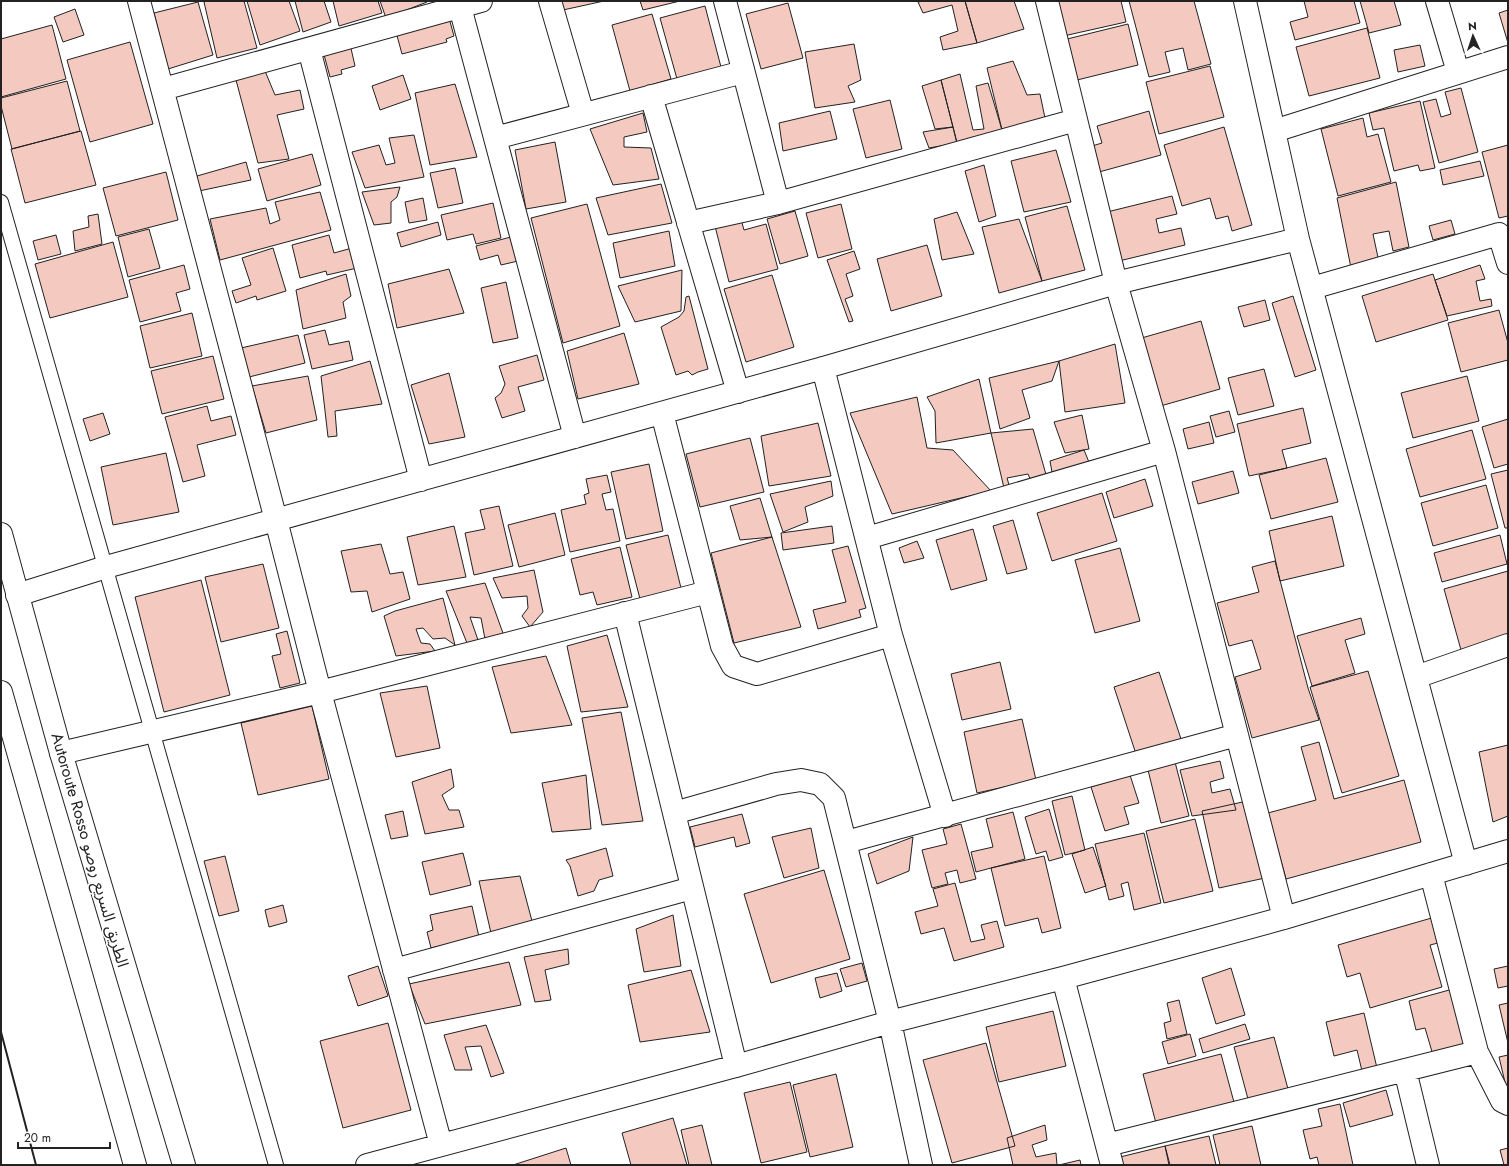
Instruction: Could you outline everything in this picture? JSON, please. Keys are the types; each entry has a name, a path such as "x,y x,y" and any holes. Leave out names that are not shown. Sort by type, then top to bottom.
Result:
{"main road":[{"path":"139,1 440,1145"},
{"path":"163,89 481,1"},
{"path":"550,1 583,114"},
{"path":"724,1 778,202"},
{"path":"1047,1 1116,283 1164,451 1284,918"},
{"path":"1245,1 1298,239 1466,864"},
{"path":"1437,1 1458,72"},
{"path":"460,8 575,437"},
{"path":"309,49 421,480"},
{"path":"1274,131 1508,57"},
{"path":"495,138 743,72"},
{"path":"651,96 738,392"},
{"path":"688,223 778,202 1076,120"},
{"path":"1312,288 1504,232 1508,263"},
{"path":"17,595 106,567 738,392 1116,283 1298,239"},
{"path":"823,368 891,635 945,816"},
{"path":"662,413 722,646 733,666 757,674 891,635"},
{"path":"867,538 1164,451"},
{"name":"Autoroute Rosso الطريق السريع روصو","path":"1,534 60,753 184,1165"},
{"path":"60,753 320,692 708,592"},
{"path":"625,613 736,1066"},
{"path":"1416,677 1508,645"},
{"path":"1,692 135,1165"},
{"path":"846,842 1238,735"},
{"path":"674,813 776,784 801,780 820,784 834,798 890,1022 921,1165"},
{"path":"367,1165 736,1066 890,1022 1063,978 1284,918 1508,851"},
{"path":"1431,874 1477,1052 1502,1101 1508,1104"},
{"path":"394,970 692,888"},
{"path":"1063,978 1110,1155 1405,1070 1477,1052"},
{"path":"1405,1070 1428,1165"}],"lane":[{"path":"1,202 276,1165"}],"building":[{"path":"244,1 257,48 217,58 204,2"},
{"path":"247,1 289,1 300,31 260,45"},
{"path":"295,1 324,1 331,22 303,32"},
{"path":"333,1 378,1 382,13 339,26"},
{"path":"380,1 427,1 427,2 386,18"},
{"path":"561,1 604,1 563,10"},
{"path":"640,1 680,1 643,10"},
{"path":"965,1 977,43 943,50 940,37 958,31 952,5 923,13 918,2"},
{"path":"965,1 1014,1 1024,29 977,43"},
{"path":"1050,1 1121,1 1126,22 1059,37"},
{"path":"1129,1 1194,1 1211,64 1188,70 1183,48 1165,52 1170,72 1149,77"},
{"path":"1304,1 1354,1 1360,23 1295,40 1290,22 1308,17"},
{"path":"1360,1 1394,1 1401,25 1369,33"},
{"path":"198,2 213,55 168,69 154,13"},
{"path":"788,3 803,58 761,69 746,14"},
{"path":"705,6 721,67 677,79 660,18"},
{"path":"75,9 84,35 63,42 54,17"},
{"path":"1508,10 1508,43 1499,13"},
{"path":"652,14 671,79 630,91 612,25"},
{"path":"449,18 454,36 446,39 447,42 402,54 396,32"},
{"path":"1128,24 1138,65 1073,81 1063,40"},
{"path":"52,25 66,79 1,97 1,39"},
{"path":"1367,28 1380,78 1309,96 1296,47"},
{"path":"130,42 153,124 90,142 67,60"},
{"path":"350,44 355,66 341,70 342,74 330,77 323,51"},
{"path":"854,44 861,80 848,86 855,102 815,108 805,52"},
{"path":"1420,45 1425,66 1398,72 1394,50"},
{"path":"1013,61 1027,95 1040,94 1045,118 1002,130 987,68"},
{"path":"1210,66 1224,117 1159,134 1146,82"},
{"path":"265,71 275,95 300,90 304,109 277,115 289,159 258,163 236,80"},
{"path":"960,74 973,130 984,129 976,86 988,83 1002,130 957,143 941,80"},
{"path":"403,75 411,99 380,110 372,86"},
{"path":"941,80 953,127 935,129 922,86"},
{"path":"67,81 80,131 12,149 1,106 1,98"},
{"path":"455,84 477,157 430,165 415,93"},
{"path":"1461,88 1478,152 1439,163 1423,102 1436,99 1441,117 1451,114 1445,92"},
{"path":"890,100 902,149 866,158 853,109"},
{"path":"1420,101 1435,168 1420,171 1418,165 1394,171 1384,128 1373,130 1369,113"},
{"path":"830,111 837,139 783,151 779,123"},
{"path":"1149,111 1161,155 1099,172 1092,146 1102,143 1097,126"},
{"path":"643,113 647,132 624,137 624,147 651,148 659,179 613,185 590,129"},
{"path":"1363,118 1367,137 1378,134 1391,182 1338,196 1321,129"},
{"path":"953,127 957,143 929,148 923,132"},
{"path":"1224,127 1252,225 1232,231 1228,216 1216,219 1210,198 1182,206 1164,145"},
{"path":"81,131 96,185 25,203 11,149"},
{"path":"414,135 424,177 365,188 352,152 379,145 386,165 395,163 389,138"},
{"path":"555,142 566,202 526,209 515,150"},
{"path":"1508,145 1508,216 1499,218 1482,152"},
{"path":"1056,150 1071,202 1024,212 1011,161"},
{"path":"312,154 321,185 267,201 258,169"},
{"path":"1480,161 1484,176 1443,185 1440,170"},
{"path":"246,162 251,180 199,191 197,176"},
{"path":"984,165 996,216 979,222 965,171"},
{"path":"455,168 463,203 438,208 430,173"},
{"path":"166,172 178,220 116,236 103,188"},
{"path":"1396,182 1409,247 1393,251 1389,231 1373,234 1379,262 1351,268 1337,198"},
{"path":"661,184 672,223 608,235 596,198"},
{"path":"400,187 397,197 391,202 391,223 374,225 362,192"},
{"path":"320,192 331,230 220,260 210,219 266,208 270,224 280,220 275,202"},
{"path":"1172,196 1177,214 1156,219 1159,233 1181,228 1185,245 1119,261 1107,212"},
{"path":"423,198 427,220 409,223 405,202"},
{"path":"493,203 501,238 476,244 473,234 447,240 441,215"},
{"path":"587,204 620,326 563,343 531,218"},
{"path":"841,204 852,249 818,258 806,213"},
{"path":"1067,206 1085,270 1042,281 1025,217"},
{"path":"795,211 808,256 780,264 767,219"},
{"path":"957,212 974,254 942,260 934,219"},
{"path":"98,214 102,244 75,251 73,231 89,227 88,216"},
{"path":"741,219 744,230 766,224 778,269 729,282 715,226"},
{"path":"1019,219 1042,281 999,293 982,227"},
{"path":"1451,220 1455,234 1433,240 1429,226"},
{"path":"438,222 441,235 401,247 397,233"},
{"path":"149,229 160,268 128,277 118,237"},
{"path":"669,231 675,266 620,278 613,243"},
{"path":"56,235 61,254 38,260 33,241"},
{"path":"329,235 334,253 352,248 357,268 327,275 326,271 300,278 292,245"},
{"path":"511,237 518,261 501,265 498,255 480,260 476,246"},
{"path":"113,242 128,297 50,318 35,264"},
{"path":"927,245 942,296 891,311 877,259"},
{"path":"273,248 286,291 257,300 256,296 236,303 232,291 251,285 242,258"},
{"path":"854,251 860,269 846,274 853,296 845,299 853,321 849,322 827,260"},
{"path":"184,265 190,289 176,293 181,311 140,322 129,280"},
{"path":"1480,265 1485,279 1476,281 1480,301 1491,299 1492,306 1447,316 1435,280"},
{"path":"449,269 464,313 397,328 388,284"},
{"path":"682,270 681,311 635,322 618,286"},
{"path":"346,274 351,296 343,302 346,318 303,329 296,290"},
{"path":"1433,274 1448,320 1376,342 1362,296"},
{"path":"772,275 794,347 746,362 724,289"},
{"path":"506,282 518,338 493,343 481,288"},
{"path":"689,296 708,369 692,375 688,371 676,375 661,327 679,317 684,311 686,297"},
{"path":"1293,296 1316,370 1295,377 1272,303"},
{"path":"1265,300 1270,320 1244,327 1238,307"},
{"path":"1499,310 1508,343 1508,360 1461,372 1448,323"},
{"path":"192,313 202,356 150,368 140,326"},
{"path":"1201,321 1220,389 1157,407 1138,339"},
{"path":"325,330 329,345 349,341 353,360 312,369 304,335"},
{"path":"624,333 639,384 578,399 567,351"},
{"path":"298,335 305,363 249,377 241,348"},
{"path":"1115,344 1125,403 1065,412 1059,361"},
{"path":"537,355 544,380 518,387 525,411 502,418 495,398 501,393 505,384 499,366"},
{"path":"213,356 224,399 162,414 151,371"},
{"path":"370,361 382,404 335,411 337,436 328,437 321,376"},
{"path":"1059,361 1052,381 1022,390 1030,418 1000,429 989,378"},
{"path":"1264,369 1274,406 1238,415 1228,378"},
{"path":"449,373 465,437 429,444 411,385"},
{"path":"308,376 317,420 266,433 252,386"},
{"path":"1467,376 1479,421 1413,438 1401,393"},
{"path":"979,379 991,433 936,443 935,411 927,397"},
{"path":"917,397 927,448 953,450 991,491 892,514 850,413"},
{"path":"207,406 211,421 231,416 236,435 197,445 205,476 183,482 165,417"},
{"path":"1303,408 1311,443 1282,450 1287,468 1249,476 1237,424"},
{"path":"1229,411 1235,432 1216,437 1210,416"},
{"path":"103,413 110,434 90,441 83,419"},
{"path":"1082,415 1089,449 1065,453 1054,422"},
{"path":"1508,419 1508,464 1494,468 1482,427"},
{"path":"1209,422 1214,443 1188,449 1183,429"},
{"path":"818,423 831,476 769,486 761,436"},
{"path":"1033,429 1047,478 1031,481 1028,474 1007,478 1010,488 1004,488 991,433"},
{"path":"1472,430 1486,479 1420,497 1406,449"},
{"path":"750,438 764,492 700,507 686,454"},
{"path":"1084,450 1091,467 1053,478 1050,461"},
{"path":"166,453 179,512 113,525 101,467"},
{"path":"1326,458 1338,502 1271,519 1259,475"},
{"path":"649,464 663,531 626,539 611,472"},
{"path":"1508,470 1508,528 1505,528 1491,474"},
{"path":"1233,471 1239,493 1198,504 1192,482"},
{"path":"607,475 611,492 602,494 606,510 613,509 620,541 570,552 561,510 586,504 584,495 589,493 586,479"},
{"path":"1145,479 1153,506 1114,518 1106,492"},
{"path":"831,481 833,496 805,507 808,522 783,532 770,494"},
{"path":"1486,485 1498,528 1433,546 1421,503"},
{"path":"1102,493 1117,541 1052,561 1037,513"},
{"path":"760,498 772,537 740,540 730,506"},
{"path":"499,506 513,566 474,575 465,533 485,529 480,510"},
{"path":"555,513 565,555 519,567 508,525"},
{"path":"1332,516 1344,566 1280,581 1269,531"},
{"path":"1013,520 1027,569 1007,574 993,526"},
{"path":"454,526 466,577 418,585 407,537"},
{"path":"832,526 834,543 783,550 781,533"},
{"path":"973,529 987,580 951,590 936,540"},
{"path":"668,535 681,588 640,599 626,545"},
{"path":"1500,535 1507,564 1442,582 1434,553"},
{"path":"772,537 801,627 734,643 711,553"},
{"path":"917,541 924,558 904,563 899,548"},
{"path":"381,544 390,574 403,572 410,599 372,612 367,591 351,592 341,551"},
{"path":"848,546 866,608 859,610 861,617 818,629 813,610 846,602 832,550"},
{"path":"620,547 632,597 597,605 593,592 580,595 571,559"},
{"path":"1120,548 1140,621 1095,633 1075,560"},
{"path":"1275,561 1308,688 1319,720 1252,738 1235,677 1261,669 1252,640 1229,646 1217,603 1259,592 1252,567"},
{"path":"263,564 279,628 221,642 205,577"},
{"path":"534,570 543,612 530,627 522,616 528,608 527,596 502,598 493,578"},
{"path":"1508,571 1508,637 1461,650 1444,589"},
{"path":"201,580 230,695 164,712 135,597"},
{"path":"485,583 504,636 485,639 481,618 470,617 478,640 467,643 446,591"},
{"path":"443,598 455,645 445,638 433,639 423,628 416,629 421,643 430,644 435,651 396,656 384,616 395,611"},
{"path":"1361,618 1365,634 1345,640 1355,673 1312,686 1297,636"},
{"path":"287,631 300,683 280,688 272,656 281,654 276,634"},
{"path":"607,635 628,707 581,712 567,646"},
{"path":"546,656 572,725 511,733 492,667"},
{"path":"1000,662 1011,709 962,720 951,674"},
{"path":"1368,671 1399,776 1342,793 1310,687"},
{"path":"1159,672 1181,739 1136,754 1114,687"},
{"path":"427,686 440,748 396,757 380,693"},
{"path":"312,706 329,779 258,795 241,723"},
{"path":"621,712 643,821 602,825 582,718"},
{"path":"1022,719 1036,780 977,793 964,732"},
{"path":"1319,742 1334,799 1404,780 1421,842 1286,879 1268,813 1316,800 1301,747"},
{"path":"1508,745 1508,816 1493,822 1479,752"},
{"path":"1220,761 1224,778 1210,782 1212,793 1230,789 1236,810 1192,816 1180,770"},
{"path":"1175,762 1189,816 1161,823 1148,770"},
{"path":"451,769 454,787 442,795 449,810 459,810 464,827 425,834 412,782"},
{"path":"586,775 591,829 552,832 542,783"},
{"path":"1130,775 1139,803 1124,807 1129,824 1105,831 1091,787"},
{"path":"1072,796 1085,850 1065,855 1052,801"},
{"path":"1247,801 1265,878 1219,888 1202,811"},
{"path":"1049,809 1063,857 1049,861 1046,851 1036,854 1025,817"},
{"path":"403,811 408,836 391,839 385,815"},
{"path":"1013,812 1025,859 976,872 971,852 993,847 986,819"},
{"path":"742,814 750,843 736,847 734,837 695,847 690,827"},
{"path":"1195,819 1213,891 1164,903 1146,831"},
{"path":"961,824 976,879 960,883 957,870 945,873 948,884 932,888 922,850 947,844 943,829"},
{"path":"811,828 819,868 784,878 772,837"},
{"path":"1144,833 1161,903 1134,910 1128,882 1121,884 1124,896 1109,900 1095,844"},
{"path":"913,837 909,871 877,884 868,854"},
{"path":"1093,847 1106,886 1085,893 1072,854"},
{"path":"606,848 613,876 599,880 594,891 578,896 570,866 566,860"},
{"path":"463,853 471,885 430,895 422,862"},
{"path":"225,856 239,911 219,916 204,861"},
{"path":"1044,856 1061,928 1042,933 1038,918 1005,926 991,868"},
{"path":"824,870 850,959 771,983 744,894"},
{"path":"520,876 532,921 491,933 479,881"},
{"path":"955,883 971,942 985,939 981,925 997,921 1004,947 954,961 944,928 921,934 915,912 938,906 933,889"},
{"path":"283,905 287,922 269,927 265,910"},
{"path":"472,906 479,937 431,948 427,932 433,930 430,915"},
{"path":"673,915 681,966 644,972 636,929"},
{"path":"1435,917 1442,942 1430,945 1442,987 1370,1008 1360,973 1347,977 1338,945"},
{"path":"568,949 569,964 545,970 551,1000 535,1002 524,957"},
{"path":"509,962 521,1005 425,1024 409,984"},
{"path":"862,963 867,981 846,987 840,969"},
{"path":"378,966 388,996 358,1006 348,976"},
{"path":"1508,966 1508,986 1498,988 1494,969"},
{"path":"1231,968 1245,1015 1216,1024 1202,978"},
{"path":"691,970 710,1032 640,1042 628,985"},
{"path":"837,973 842,991 820,998 815,978"},
{"path":"1453,989 1468,1046 1433,1055 1425,1028 1416,1030 1409,1001"},
{"path":"1179,1000 1187,1034 1167,1039 1164,1023 1171,1021 1167,1003"},
{"path":"1508,1003 1508,1043 1499,1005"},
{"path":"1053,1011 1066,1066 999,1082 986,1027"},
{"path":"1364,1013 1377,1068 1362,1071 1357,1050 1334,1056 1326,1022"},
{"path":"388,1023 411,1110 343,1128 320,1041"},
{"path":"1245,1024 1250,1039 1203,1053 1199,1039"},
{"path":"486,1025 504,1073 491,1077 481,1046 465,1047 472,1070 455,1070 444,1035"},
{"path":"1190,1034 1196,1056 1168,1064 1162,1042"},
{"path":"1274,1037 1288,1089 1248,1099 1234,1047"},
{"path":"986,1043 1015,1146 952,1163 923,1060"},
{"path":"1221,1054 1235,1106 1157,1127 1143,1074"},
{"path":"1508,1055 1508,1095 1499,1057"},
{"path":"836,1074 853,1147 810,1157 793,1085"},
{"path":"790,1082 807,1152 761,1163 744,1093"},
{"path":"1386,1090 1393,1115 1350,1127 1343,1103"},
{"path":"1340,1104 1353,1165 1319,1165 1317,1157 1310,1159 1303,1130 1322,1126 1318,1109"},
{"path":"673,1118 687,1165 631,1165 622,1133"},
{"path":"702,1125 712,1165 689,1165 681,1130"},
{"path":"1045,1125 1047,1140 1032,1145 1036,1157 1056,1153 1057,1165 1013,1165 1007,1138"},
{"path":"1252,1126 1261,1165 1220,1165 1213,1135"},
{"path":"1209,1136 1216,1165 1170,1165 1165,1146"},
{"path":"1165,1146 1169,1165 1118,1165 1116,1158"},
{"path":"566,1148 571,1165 513,1165"},
{"path":"1508,1148 1508,1165 1504,1165 1500,1150"},
{"path":"1080,1160 1081,1165 1059,1165"}],"wall":[{"path":"1,1032 36,1165"}]}
